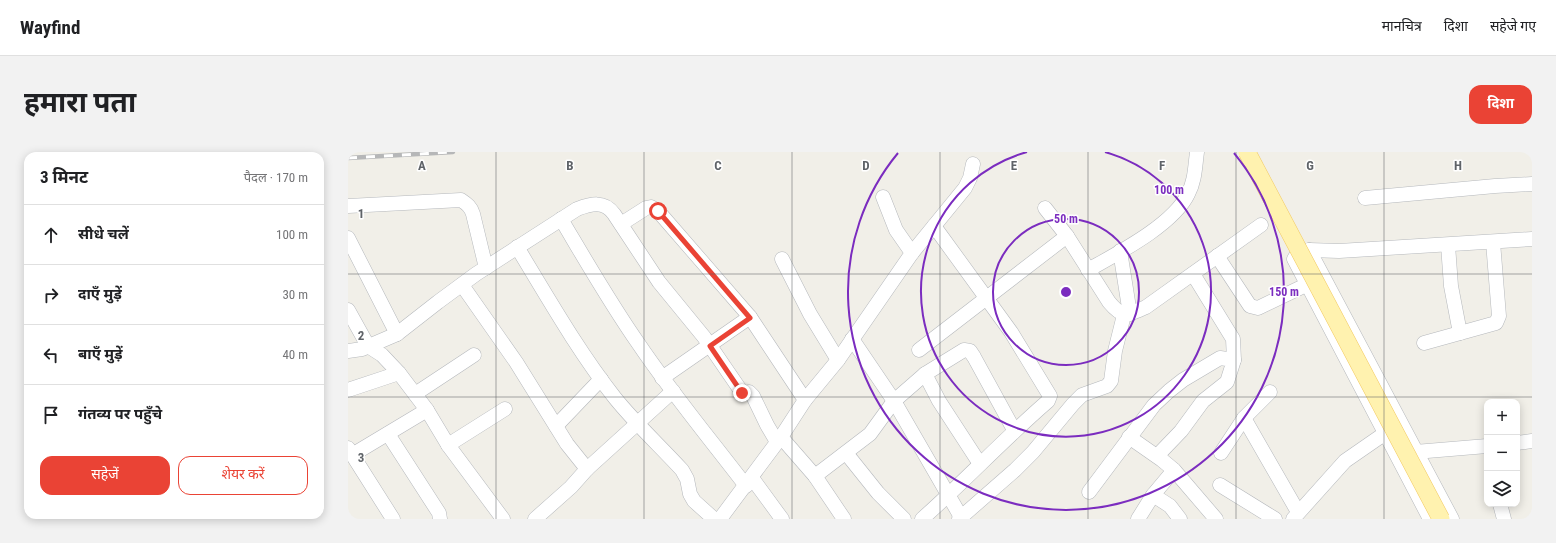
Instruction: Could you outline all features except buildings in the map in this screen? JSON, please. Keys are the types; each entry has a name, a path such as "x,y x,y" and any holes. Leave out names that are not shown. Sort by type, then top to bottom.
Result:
{"main road":[{"path":"1247,152 1441,519"}],"street":[{"path":"1088,270 1165,222 1179,209 1188,194 1194,176 1197,152"},
{"path":"516,247 572,339 601,379 636,423 682,470 687,479 690,494 694,501 722,518 749,482 805,400 838,360 912,253 965,188 970,178 973,164"},
{"path":"1365,198 1532,184"},
{"path":"883,197 896,230 912,253"},
{"path":"348,206 461,200 471,208 486,268"},
{"path":"348,351 368,346 397,334 438,302 516,247 577,209 588,205 599,204 609,208 660,282 710,346 741,392 749,392 754,396 767,425 815,476 844,519"},
{"path":"621,224 646,208 651,207 658,211 750,318 805,400"},
{"path":"1045,208 1066,236 1109,302 1117,311 1127,314 1146,307 1261,225"},
{"path":"561,219 598,281 662,378 782,519"},
{"path":"922,519 949,496 1014,430 1048,401 1050,396 1016,338 934,226"},
{"path":"920,350 1066,236"},
{"path":"348,238 397,334"},
{"path":"1430,519 1306,285 1294,259 1297,254 1309,250 1339,251 1532,239"},
{"path":"1424,343 1496,323 1499,320 1493,242"},
{"path":"1448,245 1452,292 1460,333"},
{"path":"1309,250 1415,452 1452,519"},
{"path":"852,339 894,401 949,496 960,518 1016,470 1073,404 1082,396 1107,386 1111,381 1115,351 1127,314 1120,251"},
{"path":"1217,256 1250,306 1258,308 1306,285"},
{"path":"782,259 810,314 838,360"},
{"path":"1157,456 1203,401 1227,382 1234,360 1233,339 1192,274"},
{"path":"462,285 516,362 567,444 587,469"},
{"path":"348,310 368,346 382,355 399,373 427,410 448,445 503,519"},
{"path":"662,378 750,318"},
{"path":"815,476 870,434 894,401 925,374 960,351 964,350 970,351 1014,430"},
{"path":"415,394 474,354"},
{"path":"1089,492 1154,405 1183,380 1220,358 1234,360"},
{"path":"348,390 399,373"},
{"path":"925,374 939,401 980,464"},
{"path":"556,426 601,379"},
{"path":"535,519 572,488 587,469 672,391"},
{"path":"1221,453 1244,418 1270,392"},
{"path":"448,445 505,409"},
{"path":"393,519 350,452 388,434 427,410"},
{"path":"1244,418 1296,515 1345,461 1384,434"},
{"path":"388,434 439,512 440,519"},
{"path":"1129,437 1157,456 1174,470 1216,519"},
{"path":"1520,443 1532,441"},
{"path":"1397,458 1415,452 1484,450"},
{"path":"846,453 878,493 904,519"},
{"path":"1138,519 1153,494 1174,470"},
{"path":"1220,485 1275,519"},
{"path":"1153,494 1170,506 1180,519"},
{"path":"1501,507 1504,519"}],"railway":[{"path":"348,158 453,152"}],"route":[{"path":"658,211 750,318 710,346 742,393"}]}
